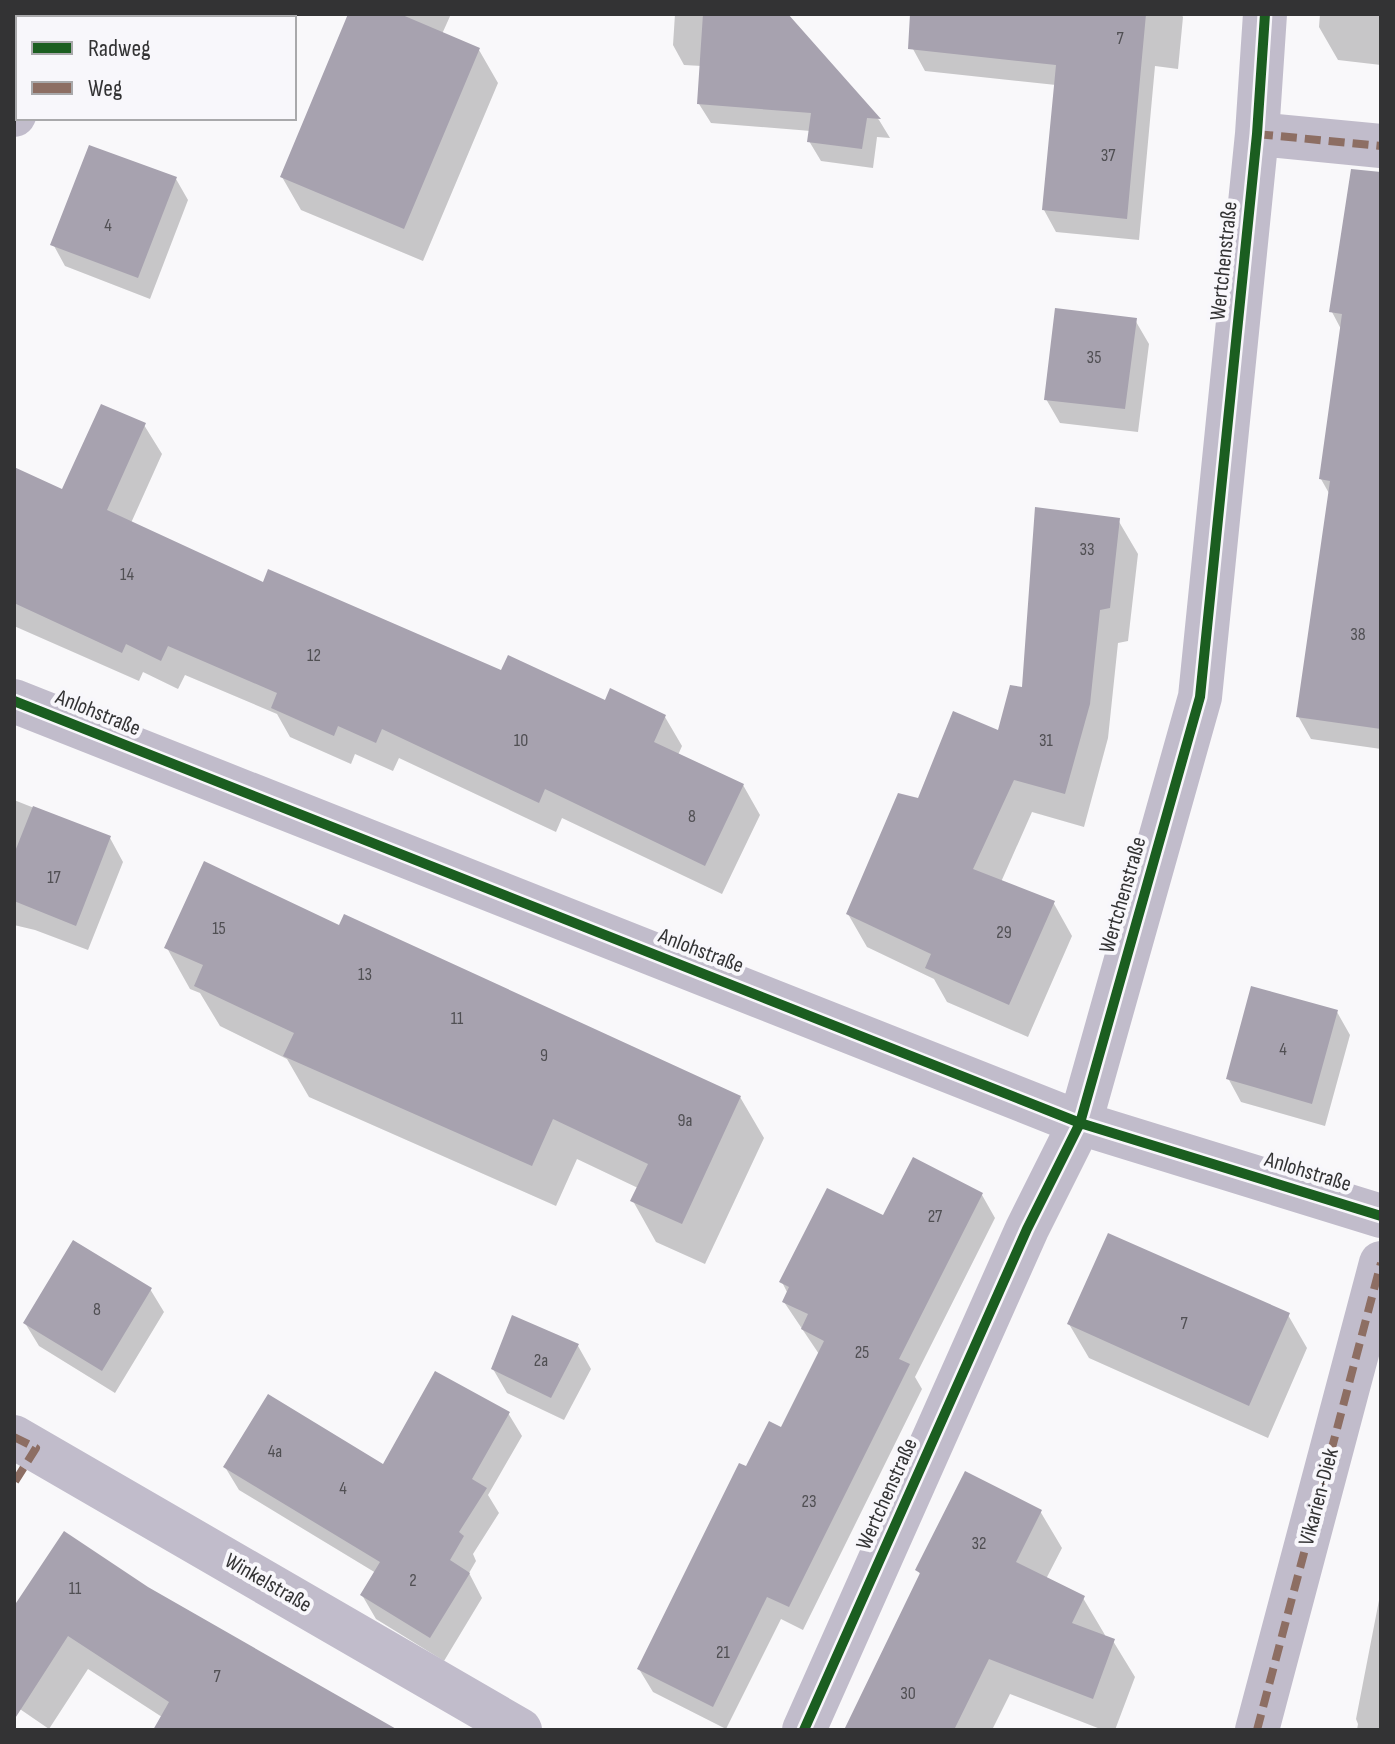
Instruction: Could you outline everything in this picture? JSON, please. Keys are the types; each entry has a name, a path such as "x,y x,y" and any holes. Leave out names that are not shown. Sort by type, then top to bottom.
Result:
{"street":[{"name":"Wertchenstraße","path":"804,1730 1027,1229 1080,1123 1200,697 1257,134 1265,14"},
{"path":"1257,134 1381,146"},
{"name":"Anlohstraße","path":"14,701 1080,1123 1381,1216"},
{"name":"Vikarien-Diek","path":"1257,1730 1381,1263"},
{"name":"Winkelstraße","path":"14,1437 520,1730"}],"building":[{"path":"348,14 400,14 480,48 404,229 280,177"},
{"path":"703,14 788,14 881,119 867,118 862,149 807,142 811,113 697,104"},
{"path":"910,14 1146,14 1127,219 1042,210 1056,65 908,49"},
{"path":"89,145 177,177 138,278 50,245"},
{"path":"1351,169 1381,172 1381,729 1296,717 1330,481 1319,479 1342,314 1329,312"},
{"path":"1055,308 1137,318 1125,409 1044,400"},
{"path":"101,404 146,423 107,510 263,582 268,569 501,670 508,655 605,700 610,688 666,715 654,742 744,784 705,866 545,789 539,803 382,729 376,743 338,726 334,736 271,708 277,693 168,646 161,661 126,644 122,653 14,603 14,467 62,489"},
{"path":"1035,507 1120,518 1110,608 1100,610 1090,704 1065,794 1014,780 973,869 1055,901 1009,1005 925,968 931,954 846,914 898,793 918,798 953,711 998,730 1010,685 1022,687"},
{"path":"33,806 111,836 76,926 14,901 14,854"},
{"path":"204,861 339,925 344,914 741,1096 682,1224 630,1201 648,1164 553,1119 532,1166 283,1056 294,1033 194,986 203,965 164,948"},
{"path":"1251,986 1338,1010 1312,1104 1226,1079"},
{"path":"913,1157 983,1193 899,1359 910,1364 789,1607 767,1597 713,1707 637,1669 739,1463 746,1466 769,1421 781,1427 824,1341 801,1329 808,1314 782,1302 789,1287 779,1282 827,1188 883,1215"},
{"path":"1108,1233 1290,1313 1249,1406 1067,1324"},
{"path":"73,1240 152,1288 102,1371 23,1323"},
{"path":"512,1315 579,1344 551,1398 491,1369"},
{"path":"435,1371 510,1412 472,1479 487,1488 459,1532 464,1536 450,1560 470,1573 430,1638 360,1595 380,1562 223,1467 268,1394 383,1464"},
{"path":"965,1471 1042,1510 1016,1562 1085,1596 1072,1623 1115,1639 1093,1699 989,1659 954,1730 844,1730 920,1573 915,1570"},
{"path":"64,1531 148,1587 398,1730 153,1730 169,1702 68,1636 14,1720 14,1606"}],"marked path":[{"path":"14,115 16,110"},
{"path":"1257,134 1381,146"},
{"path":"1257,1730 1381,1263"},
{"path":"14,1437 36,1448 14,1483"}],"cycle path":[{"path":"804,1730 1027,1229 1080,1123 1200,697 1257,134 1265,14"},
{"path":"14,701 1080,1123 1381,1216"}]}
